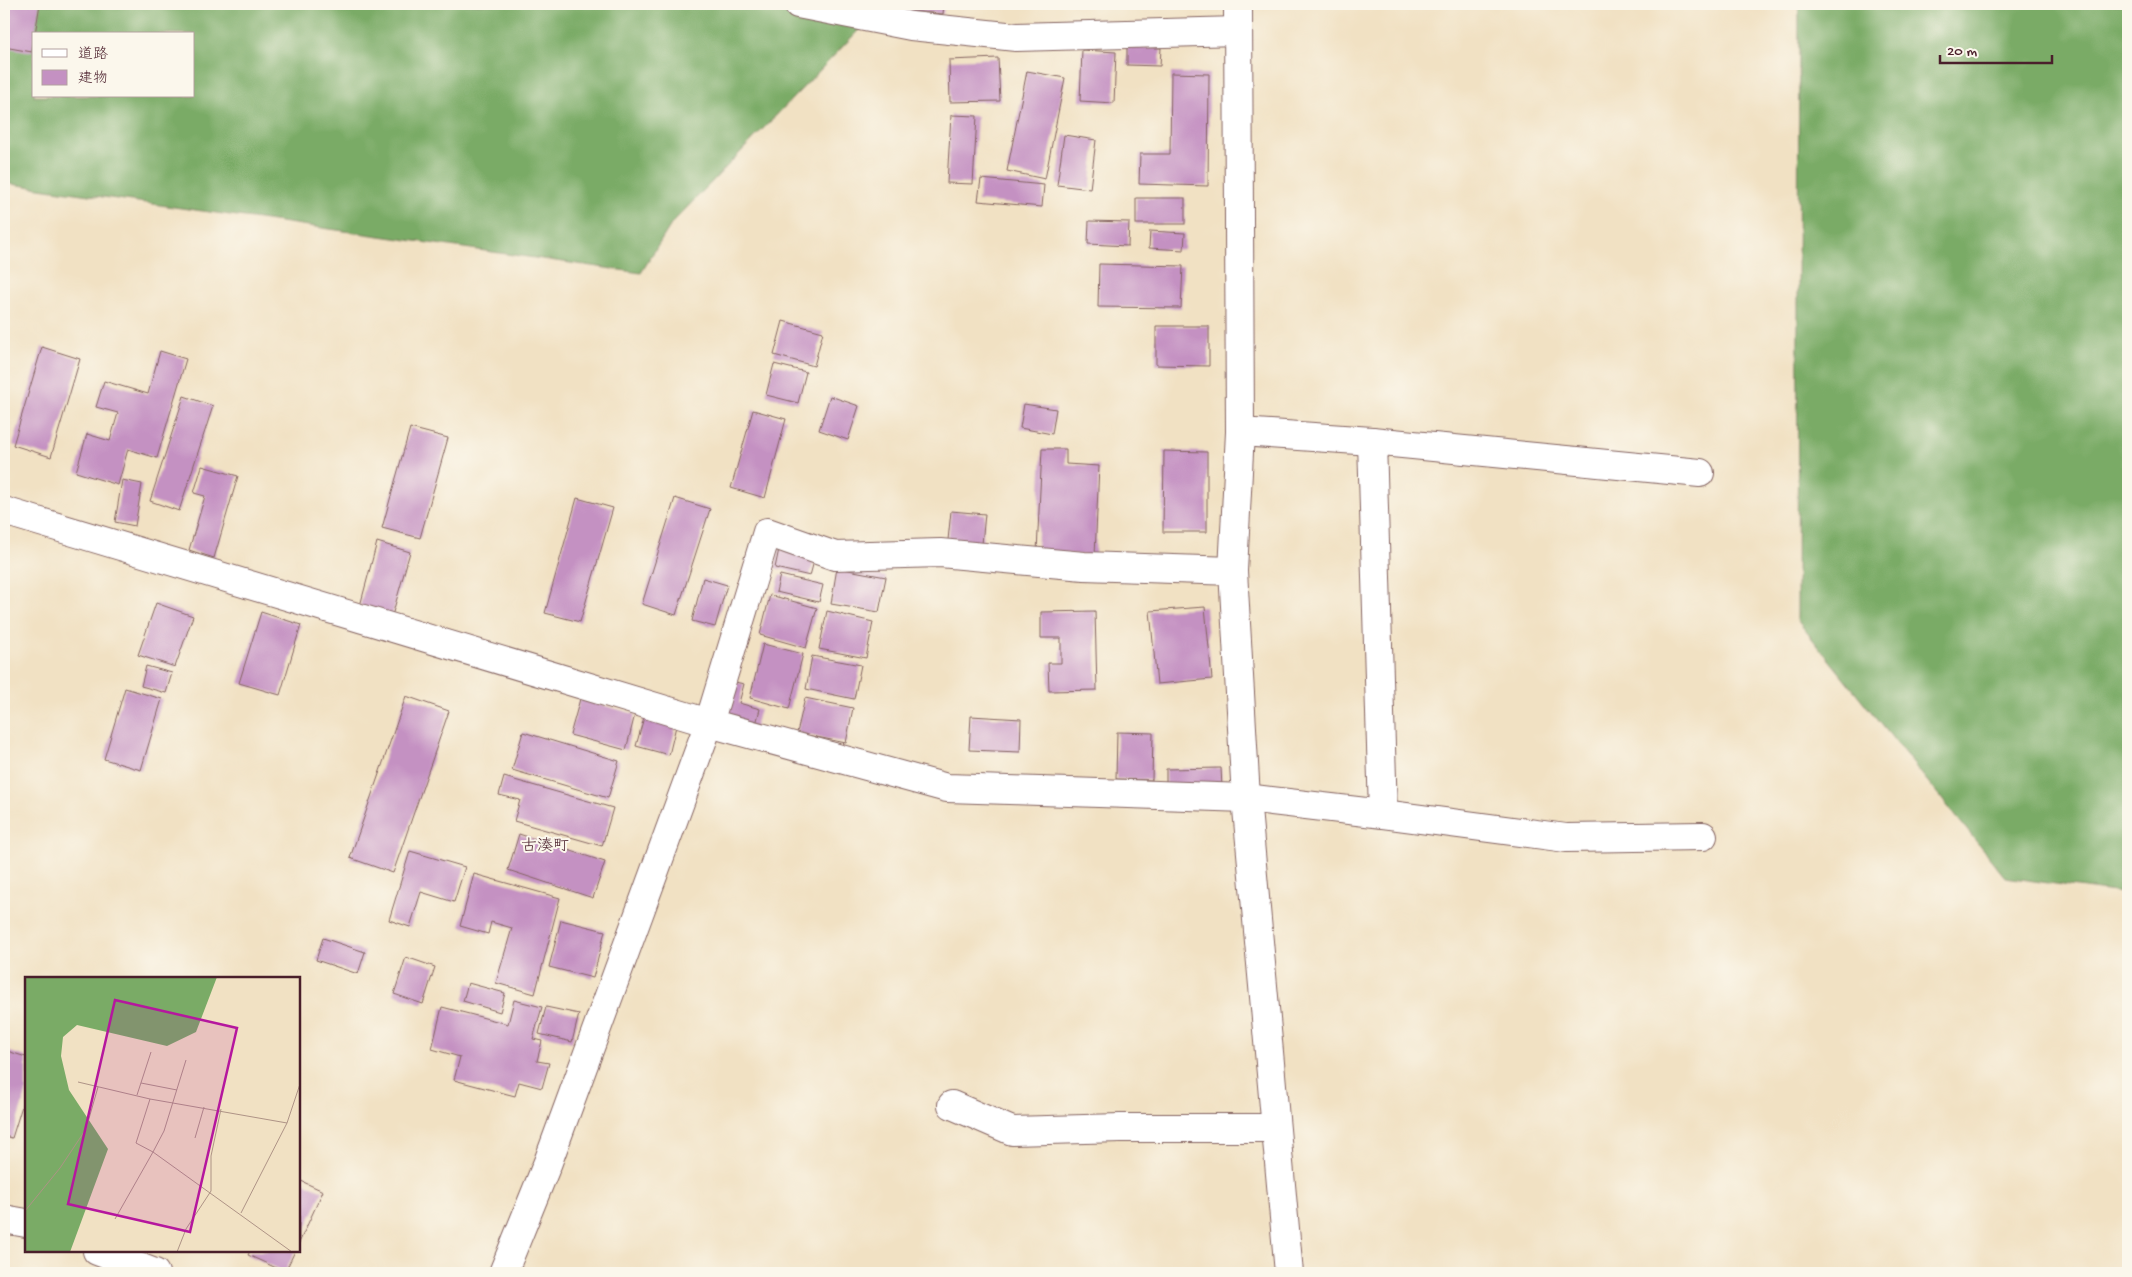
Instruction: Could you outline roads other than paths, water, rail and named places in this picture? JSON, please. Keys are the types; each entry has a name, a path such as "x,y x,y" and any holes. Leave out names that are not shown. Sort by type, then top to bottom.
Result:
{"street":[{"path":"798,4 911,26 1016,37 1238,31"},
{"path":"1238,4 1240,432 1233,571 1246,798 1289,1273"},
{"path":"1240,432 1372,441 1700,473"},
{"path":"1372,441 1383,814"},
{"path":"4,511 709,723 947,788 1246,798 1566,838 1703,836"},
{"path":"503,1273 548,1162 709,723 767,532 835,556 940,553 1084,566 1233,571"},
{"path":"952,1105 1012,1131 1121,1128 1275,1128"},
{"path":"4,1219 25,1223"},
{"path":"100,1252 155,1273"}],"district":[{"name":"古湊町","path":"545,844"}]}
